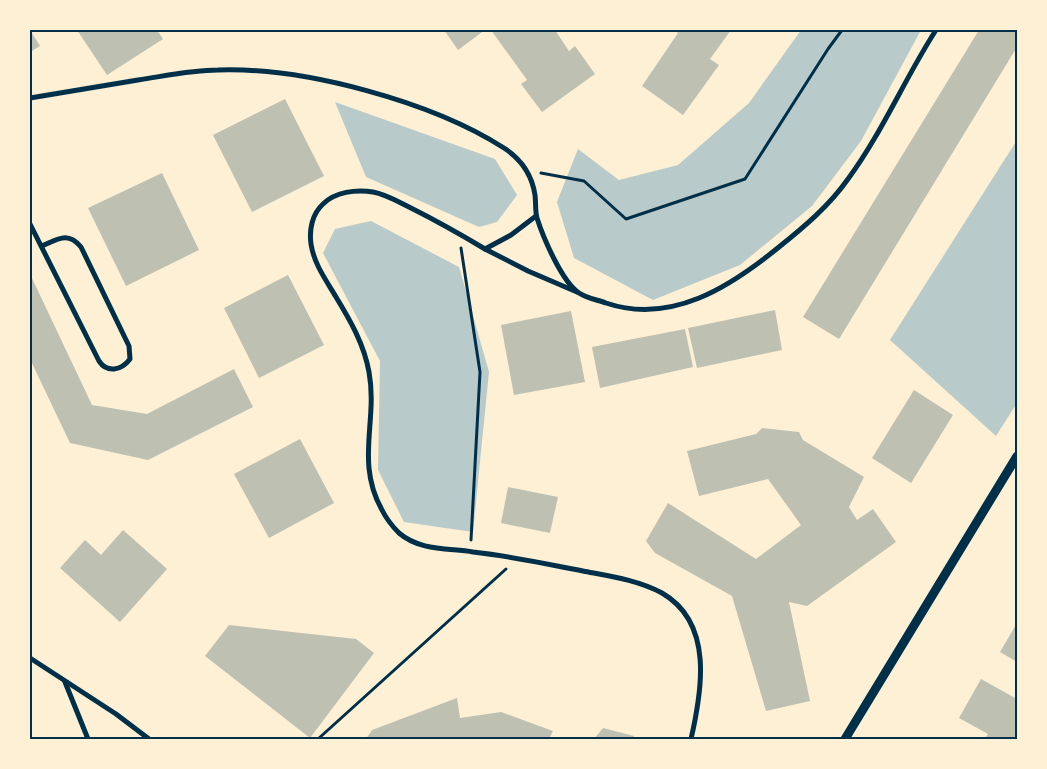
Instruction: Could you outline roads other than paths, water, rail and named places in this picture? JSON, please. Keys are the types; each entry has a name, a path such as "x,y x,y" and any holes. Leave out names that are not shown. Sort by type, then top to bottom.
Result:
{"street":[{"path":"691,739 699,695 699,653 694,629 677,604 657,591 631,581 470,551 433,548 408,539 393,527 374,493 368,470 371,390 367,362 360,341 318,266 312,248 310,233 312,221 317,210 322,205 339,195 359,191 374,192 458,233 528,271 578,293 618,307 638,310 677,306 698,299 731,283 751,270 816,216 848,179 869,147 936,30"},
{"path":"30,98 200,70 240,70 305,77 364,91 424,110 456,122 504,148 517,158 526,170 533,188 536,216 558,265 578,293"},
{"path":"485,249 511,234 536,216"},
{"path":"30,224 99,361 109,370 122,367 130,359 129,346 81,247 72,239 66,237 42,246"},
{"path":"845,739 1017,456"},
{"path":"30,658 116,714 149,739"},
{"path":"65,682 88,739"}]}
